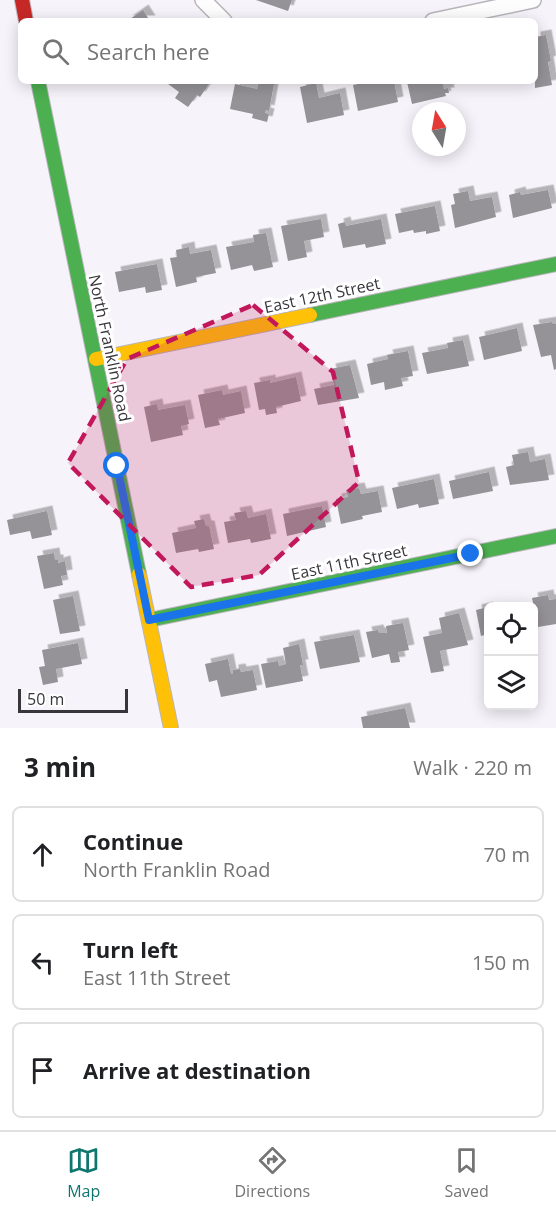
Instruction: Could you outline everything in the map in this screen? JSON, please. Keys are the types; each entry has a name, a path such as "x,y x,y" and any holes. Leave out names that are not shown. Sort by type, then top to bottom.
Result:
{"street":[{"path":"22,0 25,18"},
{"path":"203,0 221,18"},
{"path":"447,18 533,0"},
{"name":"North Franklin Road","path":"39,84 171,728"},
{"name":"East 12th Street","path":"96,359 556,264"},
{"name":"East 11th Street","path":"149,620 556,536"}],"highlighted area":[{"path":"253,305 333,372 359,482 259,575 191,587 68,463 127,359"}],"building":[{"path":"256,0 292,0 288,11"},
{"path":"143,10 148,18 131,18"},
{"path":"546,35 551,61 548,62 552,85 535,88 535,84 538,84 538,36"},
{"path":"168,84 209,84 200,97 197,95 188,107 175,98 179,92"},
{"path":"235,84 257,89 258,84 274,84 269,111 266,110 265,113 269,114 267,122 252,118 253,114 230,109"},
{"path":"316,84 319,98 340,93 344,115 307,123 300,87"},
{"path":"395,84 398,102 358,111 353,85"},
{"path":"407,84 443,84 444,89 448,88 449,93 445,93 446,96 412,102 412,104"},
{"path":"548,190 552,208 513,218 509,195"},
{"path":"468,191 470,201 492,197 496,217 455,228 451,205 455,204 453,194"},
{"path":"435,206 440,231 426,234 426,231 414,233 413,230 399,233 395,214"},
{"path":"321,219 324,237 304,241 307,257 288,261 281,226"},
{"path":"381,219 386,244 366,248 365,244 343,248 338,224 345,222 346,226"},
{"path":"266,233 273,267 254,271 252,265 231,270 226,247 254,242 253,235"},
{"path":"189,247 190,254 211,250 216,273 196,277 197,282 176,287 170,258 177,257 176,250"},
{"path":"157,264 162,290 146,293 145,287 119,292 115,272"},
{"path":"552,322 556,324 556,369 554,370 551,355 541,357 533,325"},
{"path":"517,328 522,351 484,360 479,337"},
{"path":"463,340 469,366 427,374 422,353 448,348 447,343"},
{"path":"408,351 413,376 401,378 403,386 385,390 384,382 371,385 367,364 388,359 387,355"},
{"path":"350,365 359,398 318,405 314,389 334,385 330,369"},
{"path":"296,377 301,401 276,407 277,413 266,415 265,409 259,410 254,383 270,380 270,383"},
{"path":"222,390 223,395 241,391 245,413 218,419 220,425 205,428 198,395"},
{"path":"157,404 158,410 185,405 189,424 181,426 183,435 151,442 144,407"},
{"path":"528,452 530,462 545,459 549,480 510,485 506,467 514,465 512,455"},
{"path":"489,472 493,491 453,499 449,481"},
{"path":"434,479 439,504 419,508 418,504 397,509 392,488"},
{"path":"359,488 361,494 378,491 382,512 341,524 336,499 348,497 346,490"},
{"path":"322,506 326,527 287,536 283,514"},
{"path":"47,511 52,535 32,539 30,531 10,535 7,520"},
{"path":"246,511 248,518 266,514 271,539 251,543 250,539 228,543 224,522 236,520 234,513"},
{"path":"204,519 206,526 209,526 214,549 176,553 172,533 196,528 194,521"},
{"path":"54,553 58,563 65,561 67,575 61,576 63,585 44,589 37,556"},
{"path":"548,595 549,600 556,599 556,624 538,627 538,602 533,602 532,598"},
{"path":"73,596 80,631 60,634 53,600"},
{"path":"484,608 484,635 481,636 476,610"},
{"path":"459,613 468,645 440,651 444,671 431,673 423,637 442,633 439,618"},
{"path":"403,623 409,650 398,652 400,662 391,663 389,654 372,658 366,632 378,630 379,633 387,633 386,626"},
{"path":"354,635 360,662 320,669 314,642"},
{"path":"78,643 82,664 56,669 58,682 43,685 39,667 45,666 42,650"},
{"path":"299,644 303,681 266,688 261,664 278,661 279,666 286,664 283,648"},
{"path":"228,659 231,674 233,670 240,669 241,672 253,670 257,690 221,697 217,680 209,682 205,664"},
{"path":"405,708 410,728 363,728 361,717"}],"traffic: fast":[{"path":"39,84 139,574"},
{"path":"310,315 556,264"},
{"path":"149,620 556,536"}],"traffic: slow":[{"path":"96,359 310,315"},
{"path":"139,574 171,728"}],"traffic: jam":[{"path":"22,0 25,18"}],"route":[{"path":"117,466 149,620 471,554"}]}
